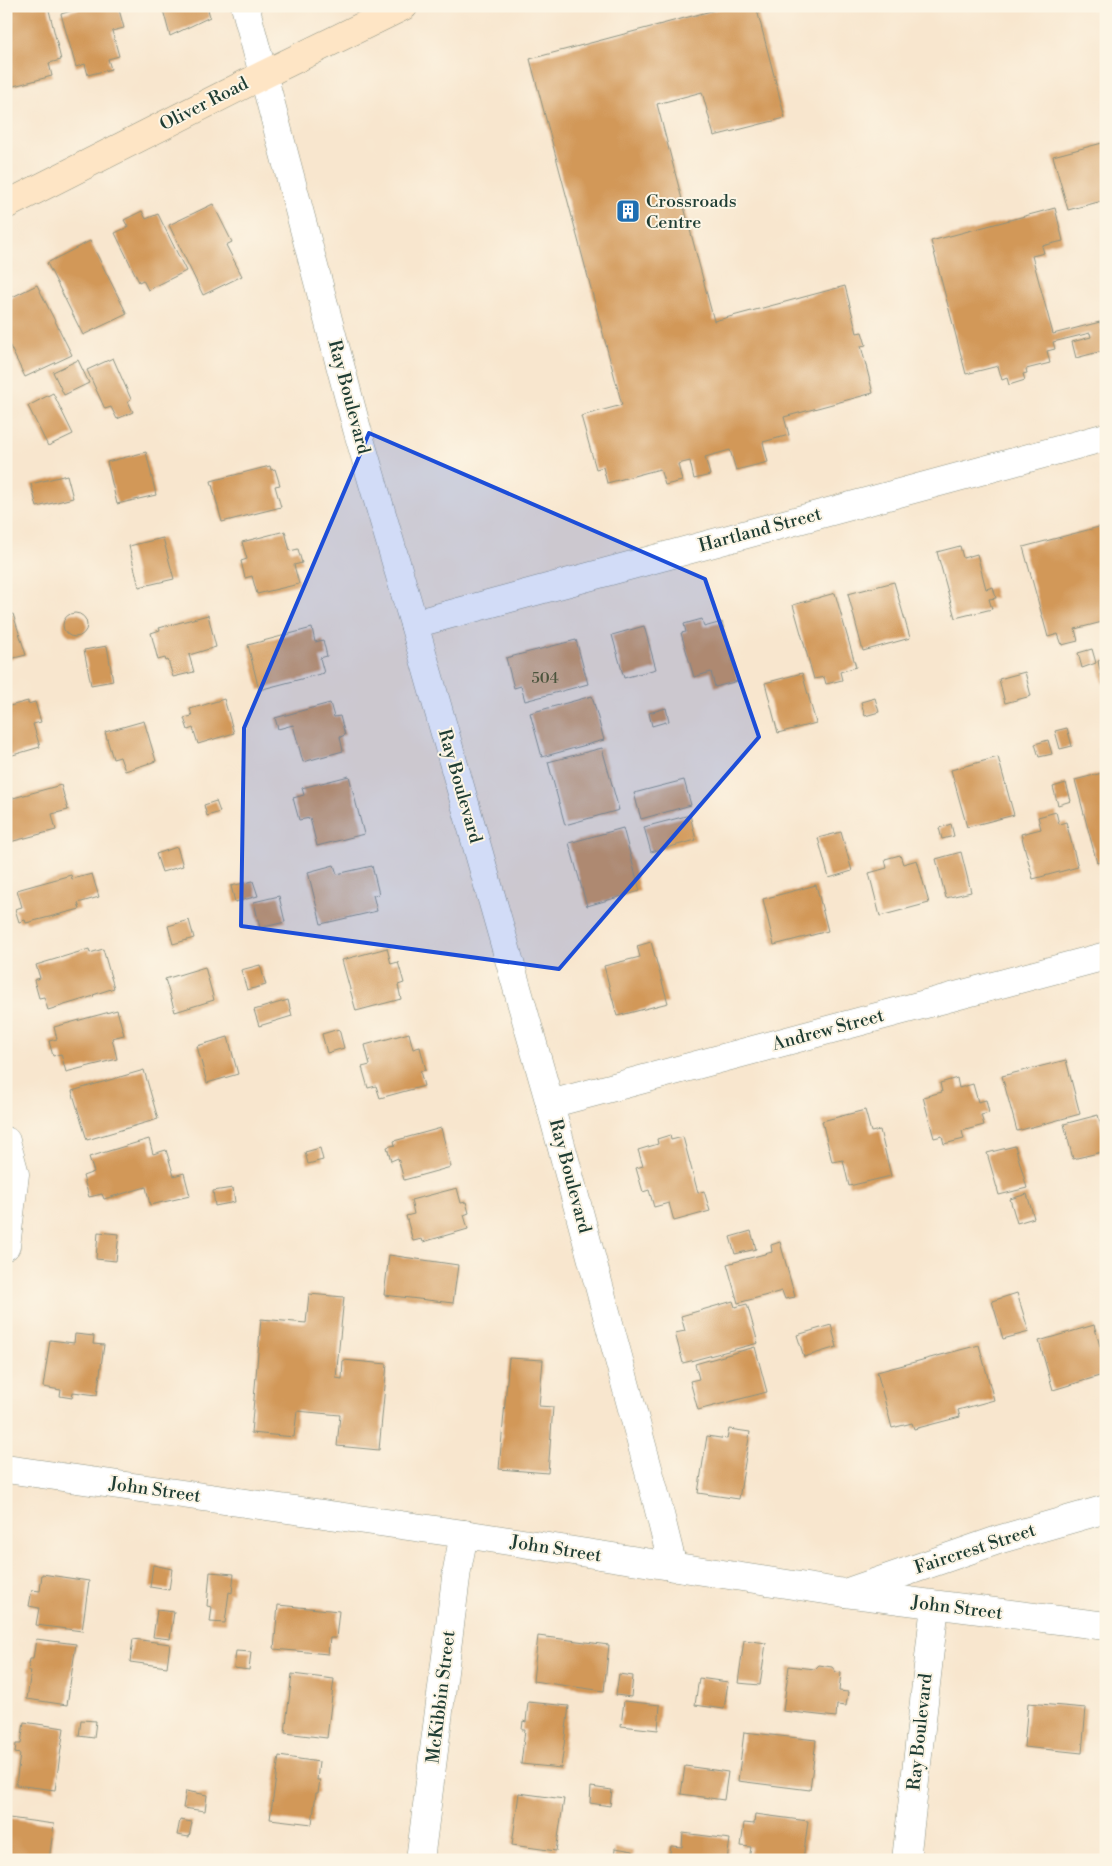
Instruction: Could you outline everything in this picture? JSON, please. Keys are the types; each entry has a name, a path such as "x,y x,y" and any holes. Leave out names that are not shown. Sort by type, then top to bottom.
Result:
{"main road":[{"name":"Oliver Road","path":"6,205 263,74 404,6"}],"street":[{"name":"Ray Boulevard","path":"245,6 357,429 550,1104 673,1567"},
{"name":"Hartland Street","path":"414,624 1106,437"},
{"name":"Andrew Street","path":"550,1104 1106,956"},
{"path":"6,1141 15,1174 6,1246"},
{"name":"John Street","path":"6,1469 464,1534 845,1593 1106,1626"},
{"name":"Faircrest Street","path":"845,1593 1002,1539 1106,1509"},
{"name":"McKibbin Street","path":"420,1860 464,1534"},
{"name":"Ray Boulevard","path":"906,1860 934,1605"}],"highlighted area":[{"path":"369,433 705,579 759,737 559,969 241,926 244,728"}],"building":[{"path":"6,6 48,6 61,60 49,63 52,76 6,88"},
{"path":"88,6 118,6 124,28 112,31 119,56 108,59 111,69 88,75 85,64 76,67 61,14"},
{"path":"162,6 207,6 210,17 170,36"},
{"name":"Crossroads Centre","path":"730,6 756,6 785,118 714,136 702,92 657,104 714,321 845,286 857,333 862,332 866,345 861,346 873,393 784,417 789,435 763,442 768,462 736,470 730,450 705,457 710,475 694,479 690,461 678,464 682,481 665,485 660,469 607,483 603,467 596,469 581,416 622,405 530,59"},
{"path":"1106,142 1106,200 1068,210 1053,156"},
{"path":"213,204 232,242 226,245 242,276 203,295 169,225"},
{"path":"1055,208 1063,241 1042,246 1044,253 1032,256 1053,334 1100,322 1103,333 1106,332 1106,350 1076,358 1072,342 1091,337 1090,333 1053,342 1055,349 1047,351 1050,363 1026,369 1027,373 1023,374 1025,380 1009,385 1007,378 1002,380 998,366 966,374 931,241"},
{"path":"142,211 146,219 158,214 186,271 148,290 143,280 139,282 115,233 128,227 124,220"},
{"path":"90,241 127,314 83,335 47,263"},
{"path":"37,285 72,355 25,377 6,338 6,300"},
{"path":"113,358 131,399 128,401 133,412 117,419 111,407 105,409 87,370"},
{"path":"78,360 89,383 64,395 53,372"},
{"path":"53,393 73,434 48,446 28,406"},
{"path":"146,452 156,495 117,504 107,462"},
{"path":"270,466 271,470 275,469 280,485 275,486 281,507 222,522 211,481"},
{"path":"67,475 73,498 37,507 31,484"},
{"path":"1099,527 1106,551 1106,621 1075,629 1078,641 1062,645 1058,634 1048,637 1023,547"},
{"path":"285,531 290,551 298,549 302,563 294,565 299,584 257,594 252,576 245,578 241,561 247,559 242,542"},
{"path":"163,538 174,579 139,587 129,546"},
{"path":"960,546 963,558 977,554 986,589 993,587 996,598 989,599 992,609 955,618 937,552"},
{"path":"894,582 910,638 863,651 848,594"},
{"path":"835,593 856,667 840,672 842,680 826,684 824,677 814,679 793,605"},
{"path":"75,613 80,614 86,620 86,630 80,636 75,637 70,636 64,630 63,625 64,620 70,614"},
{"path":"13,614 26,655 6,660 6,616"},
{"path":"208,615 216,647 189,655 194,672 173,677 168,660 166,661 165,658 158,660 151,633 160,630 159,628"},
{"path":"702,619 704,627 722,622 738,681 715,687 711,672 694,677 681,633 686,632 684,624"},
{"path":"644,626 656,669 624,678 612,635"},
{"path":"312,628 315,642 323,640 327,656 320,658 324,673 259,690 248,645"},
{"path":"576,640 588,684 525,701 521,686 514,688 506,658"},
{"path":"107,646 113,681 91,685 84,650"},
{"path":"1092,649 1096,663 1082,668 1078,653"},
{"path":"1106,659 1106,683 1103,684 1098,661"},
{"path":"1025,672 1031,696 1005,703 999,679"},
{"path":"802,673 816,723 778,733 765,683"},
{"path":"592,696 604,740 542,757 530,713"},
{"path":"875,698 879,712 865,716 861,702"},
{"path":"224,699 234,733 198,744 193,728 188,730 184,718 192,716 190,709"},
{"path":"28,701 28,704 35,702 41,722 33,724 40,747 6,757 6,707"},
{"path":"330,703 334,717 340,716 345,735 340,737 343,751 303,762 293,725 278,729 275,718"},
{"path":"666,708 669,721 652,726 649,713"},
{"path":"144,721 156,761 125,771 120,757 113,759 105,732"},
{"path":"1067,728 1072,746 1060,749 1055,731"},
{"path":"1048,740 1052,754 1039,757 1035,744"},
{"path":"602,748 619,810 565,825 548,762"},
{"path":"998,757 1014,815 967,827 951,770"},
{"path":"1106,772 1106,860 1097,863 1075,780"},
{"path":"349,776 364,834 317,846 310,818 299,820 293,798 304,795 302,788"},
{"path":"684,780 691,805 641,819 634,793"},
{"path":"1066,783 1071,801 1058,805 1053,787"},
{"path":"61,785 68,810 52,814 56,830 6,843 6,800"},
{"path":"216,801 220,812 207,816 204,805"},
{"path":"1056,812 1059,824 1066,822 1078,867 1033,879 1021,834 1041,829 1038,817"},
{"path":"690,815 696,840 651,852 644,827"},
{"path":"951,824 954,836 942,839 939,828"},
{"path":"623,828 640,891 587,906 569,843"},
{"path":"841,832 852,871 829,878 818,838"},
{"path":"177,847 183,866 162,872 156,854"},
{"path":"961,852 971,892 946,898 936,859"},
{"path":"900,855 903,864 917,860 929,903 880,916 869,873 887,868 885,859"},
{"path":"334,865 337,874 372,866 379,894 373,895 377,911 321,924 308,872"},
{"path":"92,874 99,897 78,903 80,909 26,923 25,920 19,922 15,909 22,907 17,890 71,875 72,879"},
{"path":"253,881 258,896 235,902 231,886"},
{"path":"816,885 828,931 774,945 763,899"},
{"path":"279,896 285,922 260,928 254,902"},
{"path":"189,920 194,938 173,944 168,926"},
{"path":"651,942 668,1003 617,1016 604,966 640,957 637,946"},
{"path":"387,948 391,964 398,962 404,983 398,985 401,999 356,1011 342,960"},
{"path":"89,949 90,953 103,949 114,988 48,1010 44,997 39,998 34,980 40,978 36,965"},
{"path":"260,965 266,985 247,990 241,970"},
{"path":"205,967 214,1000 175,1012 165,979"},
{"path":"288,1000 292,1016 259,1026 254,1010"},
{"path":"117,1010 124,1035 112,1038 117,1059 66,1072 61,1054 53,1056 49,1041 57,1039 54,1027"},
{"path":"339,1029 344,1048 327,1053 322,1034"},
{"path":"409,1033 413,1049 420,1047 426,1070 420,1071 424,1086 380,1098 376,1086 368,1088 362,1067 370,1065 365,1045"},
{"path":"228,1037 238,1074 207,1083 197,1046"},
{"path":"1066,1060 1080,1114 1017,1131 1002,1076"},
{"path":"144,1070 158,1119 87,1140 72,1091"},
{"path":"957,1078 959,1088 973,1084 978,1102 986,1100 989,1113 981,1115 984,1125 962,1131 964,1139 944,1144 942,1136 934,1138 923,1097 942,1092 940,1083"},
{"path":"865,1110 871,1132 880,1130 891,1176 849,1186 843,1160 832,1162 822,1121"},
{"path":"1098,1115 1106,1144 1106,1151 1073,1159 1064,1124"},
{"path":"441,1128 451,1167 404,1180 398,1158 391,1161 387,1147 395,1145 394,1141"},
{"path":"670,1135 671,1140 683,1137 698,1193 704,1191 710,1211 674,1221 669,1203 654,1207 649,1190 643,1192 636,1168 643,1166 638,1150 658,1144 657,1139"},
{"path":"149,1139 153,1154 166,1150 174,1176 184,1173 190,1196 150,1205 146,1187 104,1199 102,1194 89,1197 83,1176 94,1172 89,1157"},
{"path":"1015,1146 1027,1188 999,1195 987,1153"},
{"path":"320,1148 323,1160 308,1164 305,1152"},
{"path":"233,1188 235,1202 215,1206 213,1191"},
{"path":"457,1188 461,1203 466,1202 469,1213 464,1215 468,1229 423,1242 422,1239 413,1241 406,1216 414,1214 411,1200"},
{"path":"1027,1194 1034,1218 1017,1223 1010,1199"},
{"path":"751,1231 756,1249 735,1254 730,1237"},
{"path":"98,1232 119,1234 116,1261 96,1259"},
{"path":"780,1242 795,1297 785,1299 782,1291 738,1303 727,1264 772,1252 771,1245"},
{"path":"389,1255 458,1265 453,1303 384,1295"},
{"path":"1017,1293 1029,1332 1003,1339 992,1301"},
{"path":"309,1294 344,1297 336,1378 342,1379 343,1360 387,1364 379,1450 337,1446 340,1415 297,1411 294,1437 251,1433 261,1319 306,1323"},
{"path":"733,1301 735,1307 747,1304 758,1343 683,1363 675,1333 685,1331 681,1316"},
{"path":"831,1325 837,1347 804,1357 797,1335"},
{"path":"1094,1325 1106,1367 1106,1374 1053,1390 1039,1341"},
{"path":"75,1334 94,1336 93,1344 104,1345 97,1395 73,1392 72,1398 60,1396 61,1390 43,1387 50,1340 74,1343"},
{"path":"979,1345 994,1400 958,1410 960,1417 914,1429 912,1423 892,1428 877,1372"},
{"path":"755,1347 767,1392 698,1410 690,1381 699,1379 695,1364"},
{"path":"509,1358 543,1360 539,1406 553,1407 548,1473 499,1469"},
{"path":"729,1429 750,1432 739,1499 698,1493 707,1436 727,1439"},
{"path":"153,1565 172,1569 169,1590 150,1587"},
{"path":"210,1572 234,1574 232,1593 229,1592 225,1623 210,1622 212,1607 207,1606"},
{"path":"42,1574 89,1581 82,1631 36,1625 39,1608 29,1606 32,1590 40,1591"},
{"path":"278,1605 339,1611 336,1638 330,1638 328,1654 274,1649"},
{"path":"157,1610 174,1612 170,1639 153,1637"},
{"path":"538,1636 609,1645 604,1691 533,1681"},
{"path":"36,1639 76,1644 67,1705 27,1699 31,1671 28,1671 30,1659 33,1659"},
{"path":"133,1639 170,1644 167,1667 130,1662"},
{"path":"744,1640 766,1643 760,1685 738,1683"},
{"path":"236,1651 251,1652 249,1670 234,1668"},
{"path":"819,1665 832,1667 836,1672 841,1673 839,1691 848,1692 846,1706 837,1705 836,1717 783,1711 789,1666 815,1669"},
{"path":"292,1674 334,1679 327,1738 285,1733"},
{"path":"619,1674 633,1676 631,1697 616,1695"},
{"path":"699,1678 728,1682 724,1709 695,1705"},
{"path":"624,1701 660,1705 658,1730 621,1726"},
{"path":"528,1702 569,1706 561,1768 521,1764 525,1730 522,1730 523,1721 526,1722"},
{"path":"1028,1703 1086,1708 1082,1753 1024,1747"},
{"path":"81,1720 96,1721 94,1738 79,1736"},
{"path":"24,1722 64,1728 55,1790 16,1785 20,1754 15,1753 16,1744 21,1744"},
{"path":"744,1732 816,1740 810,1790 738,1781"},
{"path":"279,1756 319,1762 317,1780 320,1780 318,1793 316,1793 312,1824 270,1819"},
{"path":"685,1766 728,1772 724,1800 681,1794"},
{"path":"591,1787 612,1790 610,1806 590,1803"},
{"path":"186,1791 207,1795 205,1811 183,1808"},
{"path":"519,1793 564,1799 556,1851 512,1845"},
{"path":"755,1814 808,1821 803,1860 749,1860 751,1847 741,1846 744,1823 754,1824"},
{"path":"9,1818 54,1824 49,1860 6,1860"},
{"path":"180,1820 192,1822 189,1837 177,1835"},
{"path":"683,1833 730,1839 727,1860 669,1860 671,1846 682,1847"},
{"path":"615,1848 633,1851 632,1860 614,1860"},
{"path":"1039,1856 1059,1859 1059,1860 1039,1860"}],"place":[{"name":"Crossroads Centre","path":"628,211"}]}
